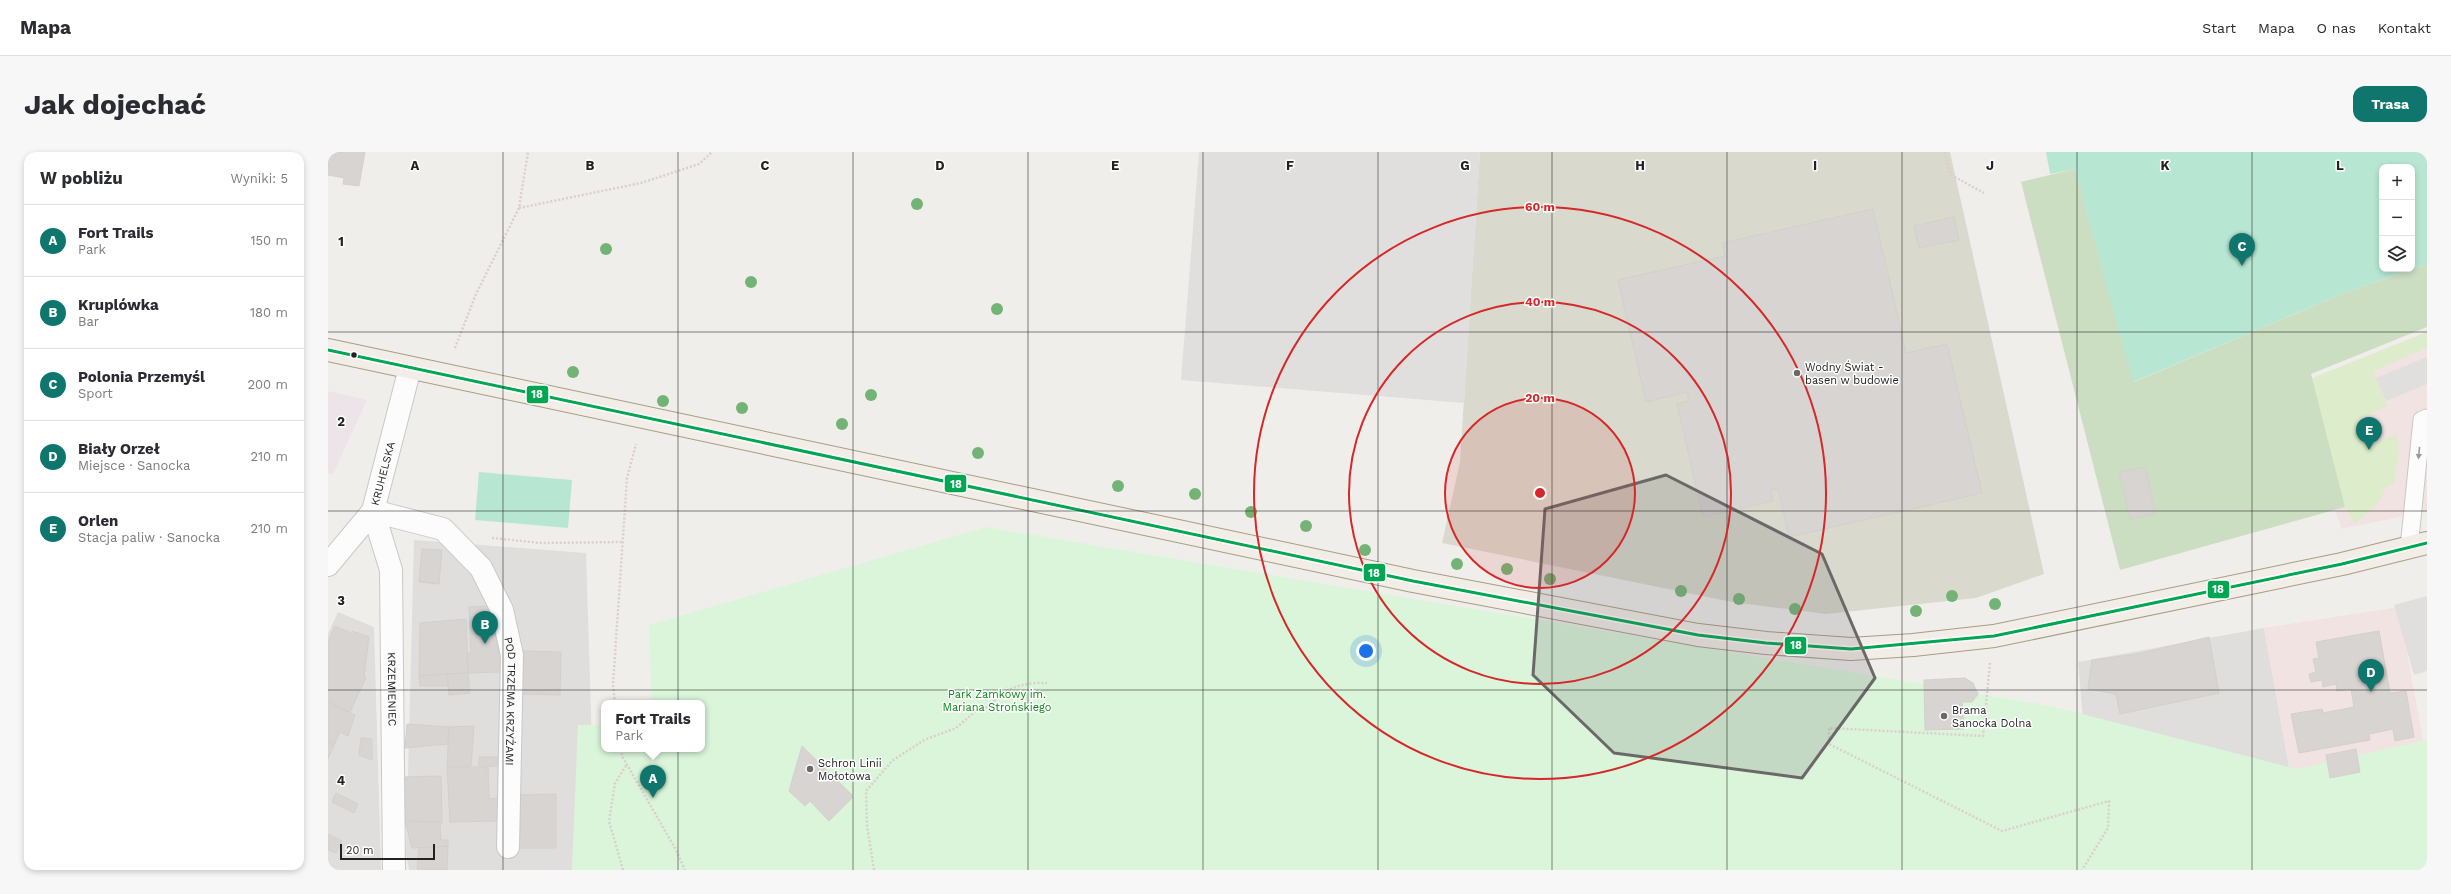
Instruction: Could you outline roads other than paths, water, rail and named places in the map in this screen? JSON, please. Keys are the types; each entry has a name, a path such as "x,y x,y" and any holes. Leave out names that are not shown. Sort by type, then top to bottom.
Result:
{"main road":[{"path":"328,350 1420,582 1698,635 1836,648 1913,645 1994,636 2342,564 2418,545"}],"street":[{"name":"KRUHELSKA","path":"328,565 373,511 410,368"},
{"name":"POD TRZEMA KRZYŻAMI","path":"373,511 443,529 481,568 502,610 512,656 508,847"},
{"name":"KRZEMIENIEC","path":"373,511 391,570 394,870"}],"lane":[{"path":"2418,545 2422,420 2427,418"}],"place":[{"name":"Polonia Przemyśl","path":"2242,266"},
{"name":"Wodny Świat - basen w budowie","path":"1797,373"},
{"name":"Orlen","path":"2369,450"},
{"name":"Kruplówka","path":"485,644"},
{"name":"Biały Orzeł","path":"2371,692"},
{"name":"Brama Sanocka Dolna","path":"1944,716"},
{"name":"Schron Linii Mołotowa","path":"810,769"},
{"name":"Fort Trails","path":"653,798"}],"park label":[{"name":"Park Zamkowy im. Mariana Strońskiego","path":"997,700"}]}
